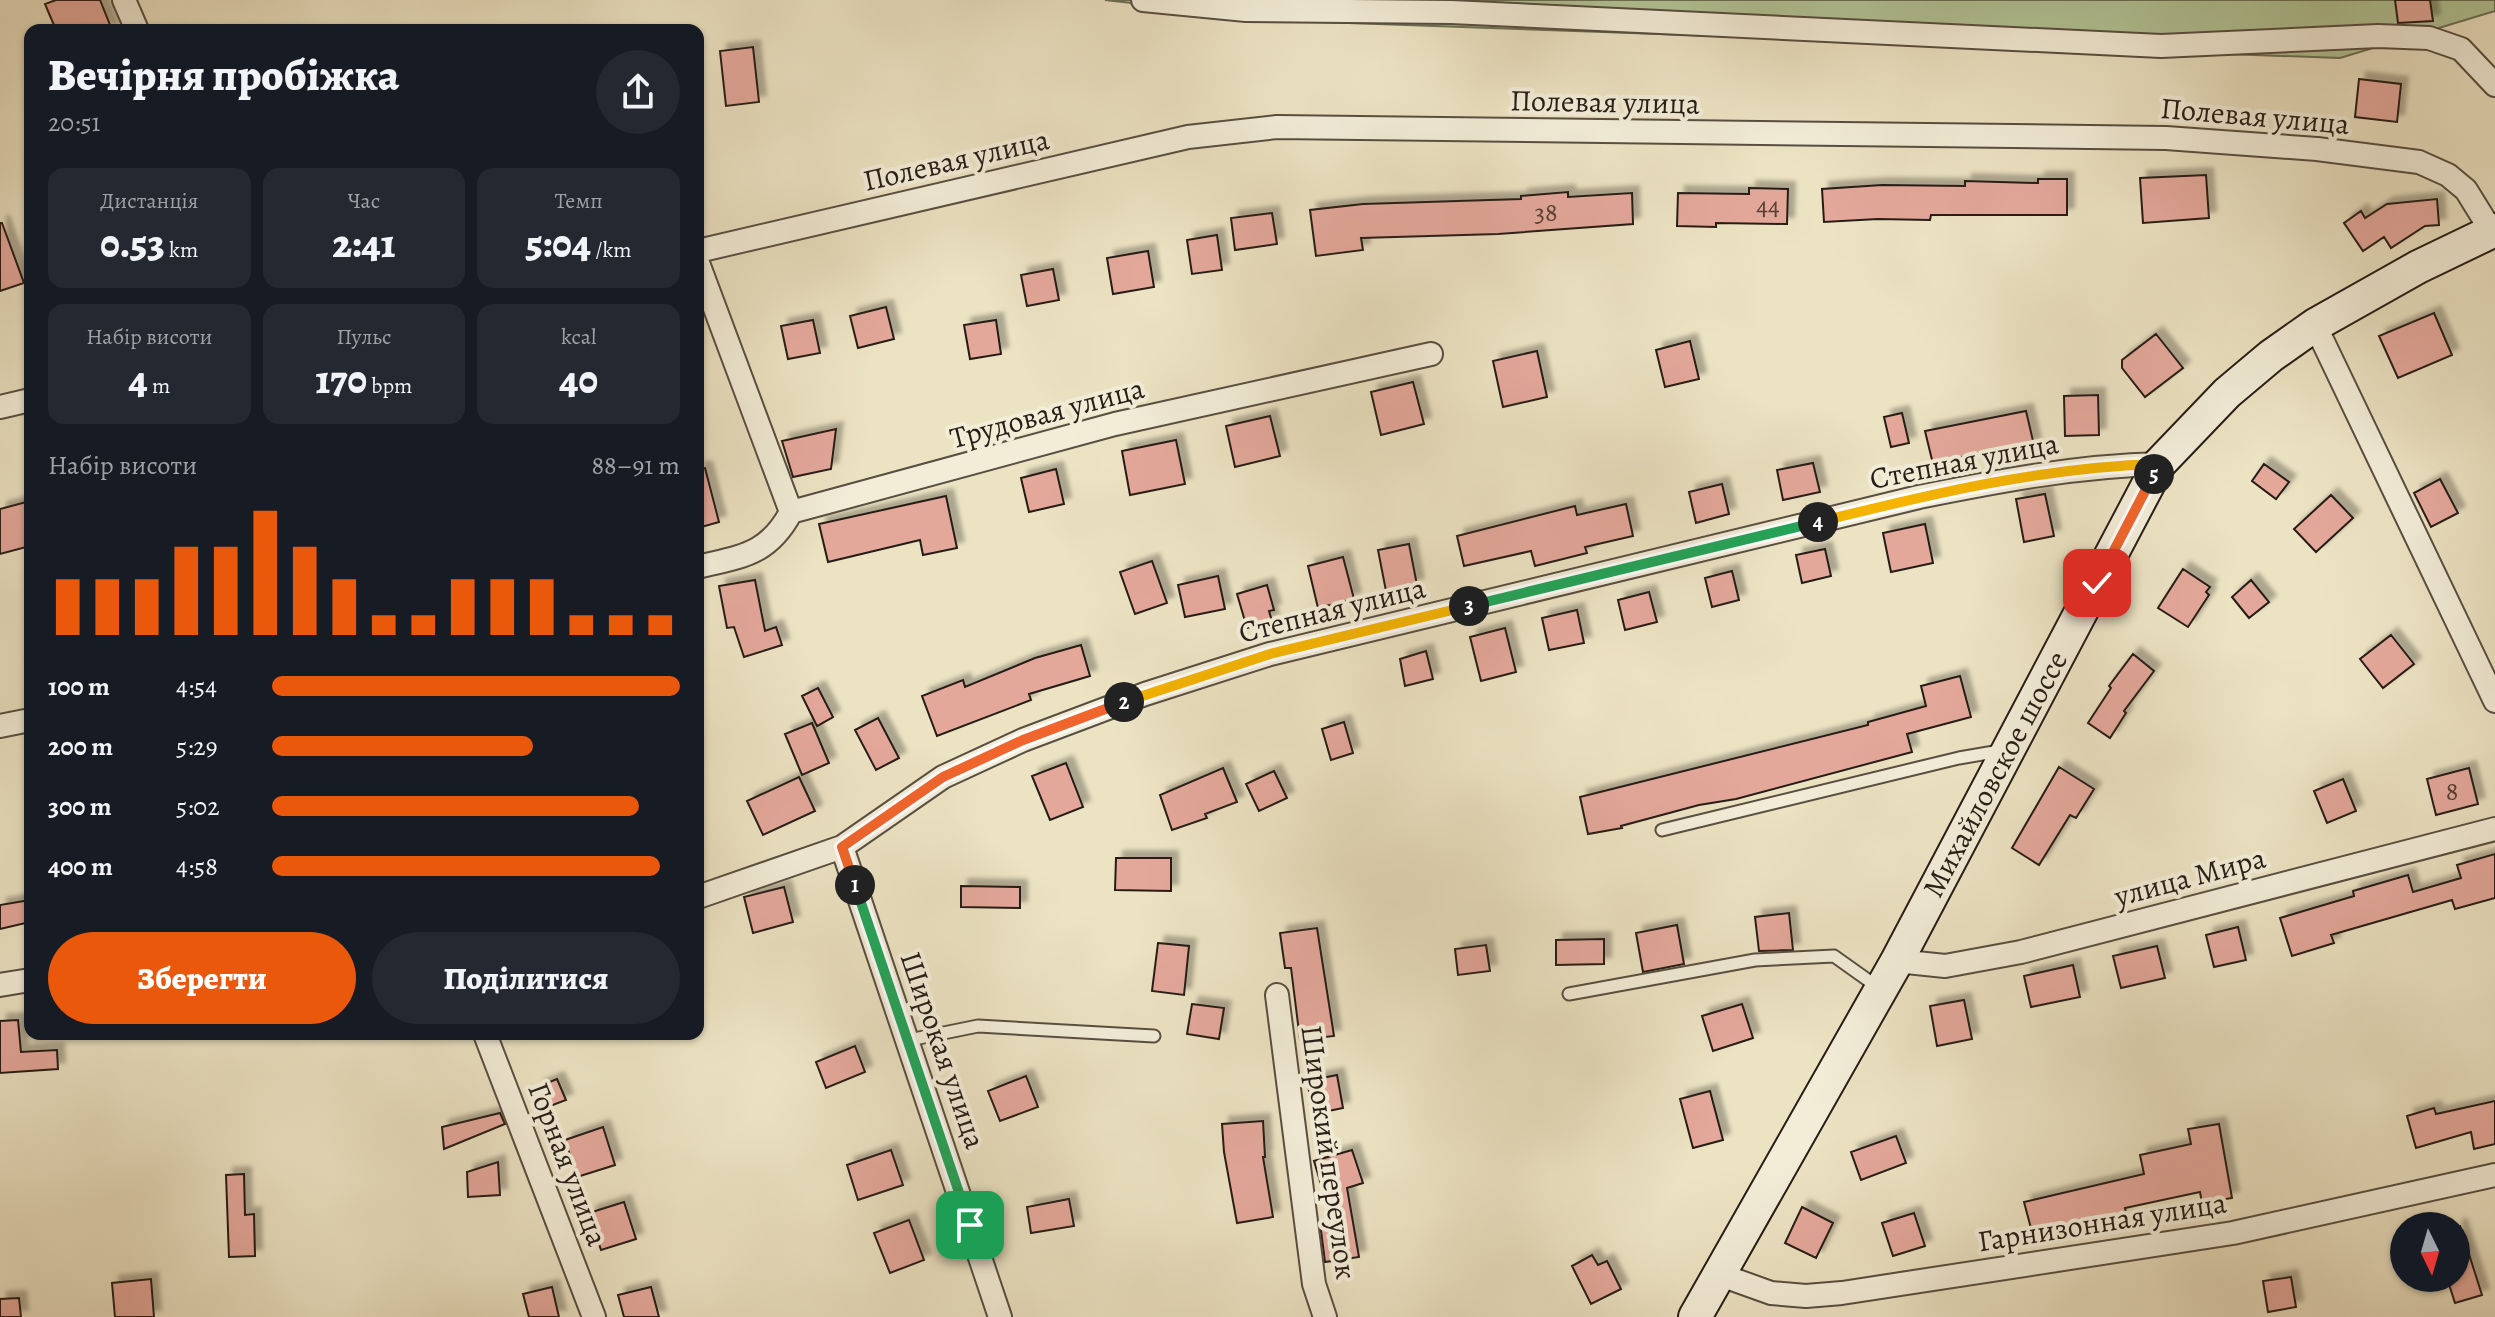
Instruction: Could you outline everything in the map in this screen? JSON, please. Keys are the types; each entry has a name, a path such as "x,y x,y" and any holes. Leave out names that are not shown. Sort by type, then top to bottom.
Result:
{"main road":[{"name":"Михайловское шоссе","path":"1695,1317 1889,975 2159,464 2227,393 2315,325 2418,267 2494,231"}],"street":[{"path":"124,0 134,24"},
{"path":"1143,0 1246,10 1451,12 2161,46 2378,36 2429,38 2461,49 2495,85"},
{"name":"Полевая улица","path":"704,250 1188,137 1277,127 2166,138 2317,149 2419,162 2448,175 2466,190 2494,231"},
{"path":"704,279 791,512 780,533 753,553 704,565"},
{"path":"2315,325 2495,701"},
{"name":"Трудовая улица","path":"791,512 1115,424 1431,354"},
{"path":"0,407 24,401"},
{"name":"Степная улица","path":"704,895 842,847 943,777 1023,740 1145,694 1270,654 1919,497 2067,470 2159,464"},
{"path":"0,726 24,721"},
{"name":"улица Мира","path":"1889,975 2021,952 2495,829"},
{"name":"Широкая улица","path":"842,847 1000,1317"},
{"path":"0,985 24,981"},
{"name":"Широкий переулок","path":"1277,995 1314,1284 1325,1317"},
{"name":"Горная улица","path":"487,1040 594,1317"},
{"name":"Гарнизонная улица","path":"1718,1274 1771,1293 1806,1296 1842,1293 2233,1233 2495,1175"}],"lane":[{"path":"1662,830 1959,758 2007,750"},
{"path":"1569,994 1755,960 1834,956 1889,975"},
{"path":"909,1040 978,1026 1154,1036"}],"green space":[{"path":"1105,0 2495,0 2495,11 2340,58 1293,21"}],"building":[{"path":"56,0 100,0 110,24 53,24 45,4"},
{"path":"2395,0 2430,0 2433,21 2398,23"},
{"path":"753,47 759,102 726,106 720,51"},
{"path":"2359,79 2401,84 2397,122 2355,117"},
{"path":"2206,175 2209,218 2143,223 2140,178"},
{"path":"2038,179 2067,179 2067,215 1931,215 1930,220 1824,222 1822,189 1882,185 1965,186 1965,181 2038,183"},
{"path":"1749,188 1788,189 1787,224 1677,226 1678,193 1749,194"},
{"path":"1568,192 1568,197 1632,193 1633,224 1498,234 1361,238 1363,250 1316,256 1310,210 1363,204 1521,199 1521,196"},
{"path":"2437,199 2439,225 2425,226 2391,248 2384,237 2363,251 2344,223 2361,211 2365,218 2387,204"},
{"path":"1272,213 1277,244 1235,250 1231,218"},
{"path":"0,223 24,283 0,291"},
{"path":"1217,235 1222,270 1192,274 1187,240"},
{"path":"1148,251 1154,287 1113,294 1107,258"},
{"path":"1053,269 1059,300 1027,306 1021,275"},
{"path":"886,307 894,339 858,348 850,316"},
{"path":"2434,313 2452,355 2398,378 2379,336"},
{"path":"813,320 820,353 788,359 781,326"},
{"path":"996,320 1001,354 970,359 964,325"},
{"path":"2156,334 2183,368 2145,397 2122,368 2122,360"},
{"path":"1690,341 1699,379 1665,387 1656,350"},
{"path":"1537,351 1547,397 1503,407 1493,361"},
{"path":"1413,382 1424,424 1381,435 1371,392"},
{"path":"2098,395 2099,435 2065,436 2064,396"},
{"path":"2026,411 2034,445 2003,452 2002,448 1933,464 1925,431"},
{"path":"1902,413 1909,443 1891,447 1884,417"},
{"path":"1270,416 1280,456 1235,467 1226,426"},
{"path":"836,429 831,469 793,477 782,441"},
{"path":"1176,440 1185,484 1130,495 1122,451"},
{"path":"1813,463 1820,492 1783,500 1777,470"},
{"path":"2264,464 2289,482 2276,499 2252,481"},
{"path":"704,468 719,522 704,526"},
{"path":"1056,469 1064,504 1029,512 1021,478"},
{"path":"2440,479 2458,513 2431,527 2414,493"},
{"path":"1722,484 1729,514 1696,523 1689,492"},
{"path":"2045,494 2054,536 2024,542 2016,499"},
{"path":"2331,495 2353,518 2316,552 2294,529"},
{"path":"946,496 957,548 923,555 920,540 828,562 819,524"},
{"path":"24,503 24,548 0,554 0,509"},
{"path":"1626,504 1633,536 1585,547 1587,553 1535,566 1531,551 1464,566 1457,536 1575,506 1577,515"},
{"path":"1925,524 1933,563 1891,572 1883,533"},
{"path":"1409,544 1417,585 1386,591 1378,550"},
{"path":"1825,549 1831,576 1802,583 1796,555"},
{"path":"1343,557 1354,599 1318,608 1308,566"},
{"path":"1152,561 1167,603 1135,614 1120,572"},
{"path":"2183,569 2210,587 2206,592 2209,595 2188,627 2158,608"},
{"path":"1732,571 1739,600 1712,607 1705,578"},
{"path":"1218,576 1225,609 1185,617 1178,585"},
{"path":"755,580 765,631 776,627 782,645 744,657 734,627 727,628 719,586"},
{"path":"2251,580 2269,602 2249,618 2232,597"},
{"path":"1267,585 1274,610 1269,611 1272,621 1247,628 1237,594"},
{"path":"1649,592 1657,622 1625,630 1618,600"},
{"path":"1577,610 1584,643 1549,650 1542,618"},
{"path":"1505,628 1516,672 1481,681 1470,637"},
{"path":"2391,635 2414,664 2383,688 2360,659"},
{"path":"1081,645 1090,676 1029,694 1031,700 937,736 922,696 963,680 965,687 1035,658"},
{"path":"1426,651 1433,679 1405,686 1400,659"},
{"path":"2133,654 2154,671 2124,711 2126,713 2110,738 2088,723 2111,688 2109,686"},
{"path":"1960,676 1971,717 1907,734 1912,752 1736,799 1699,805 1622,828 1588,834 1580,797 1868,725 1868,722 1926,706 1921,686"},
{"path":"818,688 833,717 817,726 802,696"},
{"path":"878,718 899,758 876,770 855,730"},
{"path":"1344,722 1353,753 1331,760 1322,729"},
{"path":"812,723 829,763 802,775 785,734"},
{"path":"1066,763 1083,807 1050,820 1032,776"},
{"path":"2059,767 2094,789 2076,818 2070,815 2039,865 2012,848"},
{"path":"1223,768 1237,802 1205,814 1207,818 1172,830 1160,795"},
{"path":"2469,768 2478,804 2436,815 2427,779"},
{"path":"1274,771 1287,798 1259,811 1246,784"},
{"path":"799,777 815,811 763,835 747,801"},
{"path":"2343,779 2356,811 2327,823 2314,791"},
{"path":"2495,854 2495,898 2455,909 2452,900 2331,935 2334,943 2292,956 2280,918 2354,896 2353,891 2408,875 2413,892 2461,878 2457,865"},
{"path":"1116,858 1171,858 1171,891 1115,890"},
{"path":"961,886 1020,887 1020,908 961,907"},
{"path":"784,887 793,922 753,933 744,897"},
{"path":"24,901 24,923 0,929 0,905"},
{"path":"1789,913 1793,950 1759,951 1755,917"},
{"path":"1677,925 1684,964 1643,972 1636,933"},
{"path":"2238,927 2246,960 2214,967 2206,935"},
{"path":"1317,928 1334,1036 1300,1040 1291,968 1285,968 1280,933"},
{"path":"1604,939 1604,964 1556,965 1556,940"},
{"path":"1158,943 1189,946 1184,995 1152,991"},
{"path":"1486,945 1490,971 1458,975 1455,949"},
{"path":"2157,946 2165,978 2121,988 2113,956"},
{"path":"2073,965 2080,997 2031,1007 2024,976"},
{"path":"1964,1000 1972,1039 1937,1046 1930,1006"},
{"path":"1192,1004 1224,1008 1219,1039 1187,1034"},
{"path":"1742,1004 1753,1038 1713,1051 1702,1016"},
{"path":"18,1020 21,1052 57,1050 58,1069 0,1073 0,1021"},
{"path":"855,1046 865,1072 826,1088 816,1062"},
{"path":"1337,1075 1343,1108 1314,1114 1307,1081"},
{"path":"1026,1076 1038,1107 1000,1121 988,1091"},
{"path":"557,1079 566,1100 545,1108 537,1087"},
{"path":"1710,1091 1723,1140 1693,1148 1680,1099"},
{"path":"2495,1101 2495,1144 2474,1149 2471,1132 2416,1148 2407,1116 2434,1108 2436,1114"},
{"path":"500,1113 505,1124 444,1149 442,1127"},
{"path":"1263,1121 1263,1157 1273,1217 1237,1223 1222,1124"},
{"path":"2219,1124 2232,1198 2202,1203 2200,1192 2125,1208 2126,1213 2032,1232 2024,1202 2144,1174 2140,1155 2191,1144 2188,1129"},
{"path":"603,1127 615,1165 577,1177 565,1140"},
{"path":"1896,1136 1906,1163 1861,1180 1851,1152"},
{"path":"891,1150 903,1185 858,1200 847,1165"},
{"path":"1352,1150 1363,1183 1347,1188 1359,1257 1325,1262 1320,1223 1332,1221 1314,1161"},
{"path":"498,1162 500,1195 468,1197 467,1172"},
{"path":"244,1174 245,1215 254,1214 255,1256 229,1257 226,1175"},
{"path":"1069,1199 1074,1226 1031,1233 1027,1207"},
{"path":"624,1202 636,1239 601,1250 589,1213"},
{"path":"1802,1207 1833,1223 1816,1258 1785,1243"},
{"path":"1914,1213 1925,1246 1893,1256 1882,1223"},
{"path":"909,1220 924,1260 890,1273 874,1233"},
{"path":"1592,1255 1598,1265 1607,1261 1621,1289 1591,1304 1572,1266"},
{"path":"2470,1257 2482,1295 2455,1303 2451,1292 2470,1292"},
{"path":"2291,1277 2296,1307 2268,1312 2263,1281"},
{"path":"151,1279 154,1317 115,1317 112,1283"},
{"path":"552,1287 559,1317 529,1317 523,1294"},
{"path":"651,1287 659,1317 624,1317 618,1295"},
{"path":"19,1298 21,1317 0,1317 0,1299"}],"route":[{"path":"970,1225 842,847 943,777 1023,740 1145,694 1270,654 1919,497 2024,476 2096,466 2159,464 2097,583"}]}
